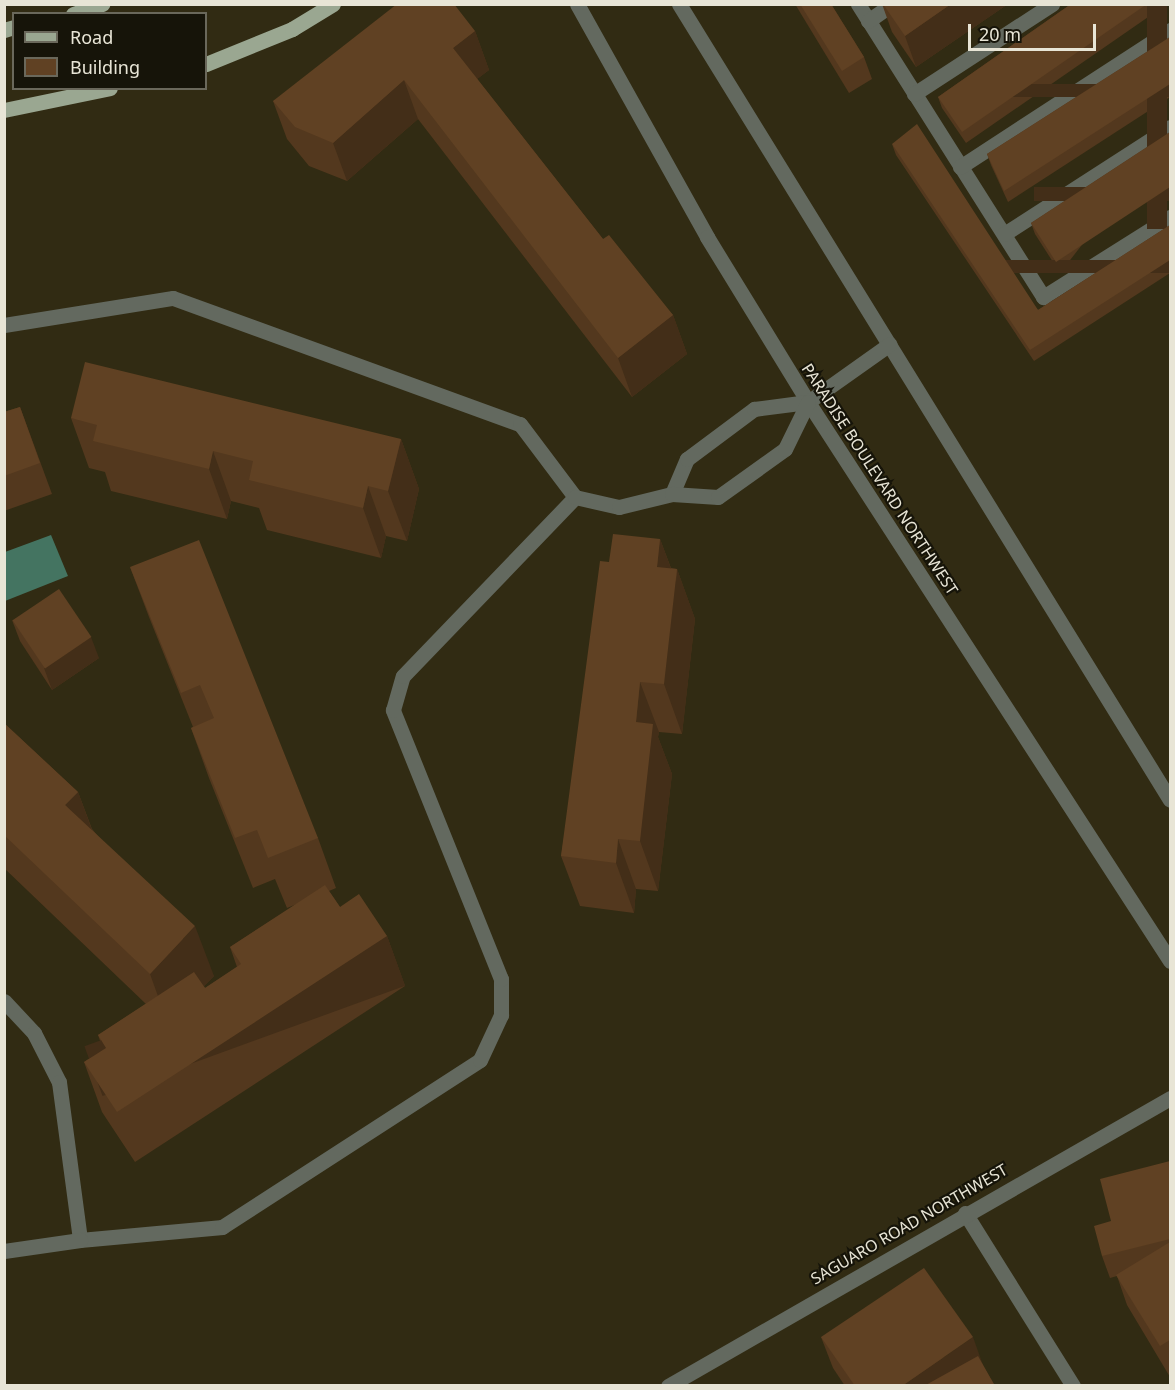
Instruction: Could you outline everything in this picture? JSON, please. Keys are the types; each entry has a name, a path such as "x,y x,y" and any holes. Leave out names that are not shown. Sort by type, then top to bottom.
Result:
{"main road":[{"path":"79,12 102,4"},
{"path":"207,64 292,29 333,4"},
{"path":"4,110 100,90"}],"street":[{"name":"PARADISE BOULEVARD NORTHWEST","path":"578,4 707,237 808,402 1170,961"},
{"path":"679,4 1170,800"},
{"path":"858,4 1043,297 1170,217"},
{"path":"868,21 892,4"},
{"path":"914,94 1052,4"},
{"path":"960,166 1170,30"},
{"path":"1004,234 1170,127"},
{"path":"4,325 173,298 520,424 575,497 619,507 672,494 718,497 785,449 808,402"},
{"path":"672,494 687,459 754,409 808,402 890,344"},
{"path":"4,1251 80,1240 222,1227 480,1060 501,1015 501,979 393,710 403,676 575,497"},
{"path":"4,1001 34,1033 59,1082 80,1240"},
{"name":"SAGUARO ROAD NORTHWEST","path":"668,1386 965,1213 1170,1098"},
{"path":"965,1213 1072,1386"}],"shaded area":[{"path":"51,535 68,576 5,601 5,552"}],"building":[{"path":"397,4 454,4 475,31 453,48 603,239 609,235 673,315 618,358 404,80 333,143 295,127 273,101"},
{"path":"800,4 831,4 864,57 842,71"},
{"path":"883,4 951,4 905,36"},
{"path":"1071,4 1147,4 962,132 938,97"},
{"path":"1170,37 1170,84 1004,191 987,154"},
{"path":"917,124 1038,310 1170,225 1170,260 1030,350 892,144"},
{"path":"1170,132 1170,187 1056,262 1031,223"},
{"path":"85,362 401,439 388,491 368,486 363,508 249,480 253,461 213,451 209,469 93,441 97,425 71,418"},
{"path":"20,407 40,463 4,476 4,412"},
{"path":"613,534 660,539 657,567 677,569 664,684 640,682 636,722 653,724 640,841 618,839 616,863 561,856 600,561 609,562"},
{"path":"199,540 318,838 268,858 257,830 235,838 191,728 214,718 200,685 181,693 130,567"},
{"path":"59,589 91,637 45,668 13,620"},
{"path":"4,723 78,792 65,805 195,926 150,974 4,835"},
{"path":"325,885 340,907 359,894 387,936 117,1112 84,1062 106,1048 98,1035 194,972 205,988 241,964 230,947"},
{"path":"1170,1161 1170,1239 1102,1256 1094,1226 1111,1221 1100,1179"},
{"path":"1170,1242 1170,1340 1160,1346 1116,1275"},
{"path":"924,1268 973,1337 902,1386 855,1386 821,1337"},
{"path":"978,1356 995,1386 924,1386"}]}
